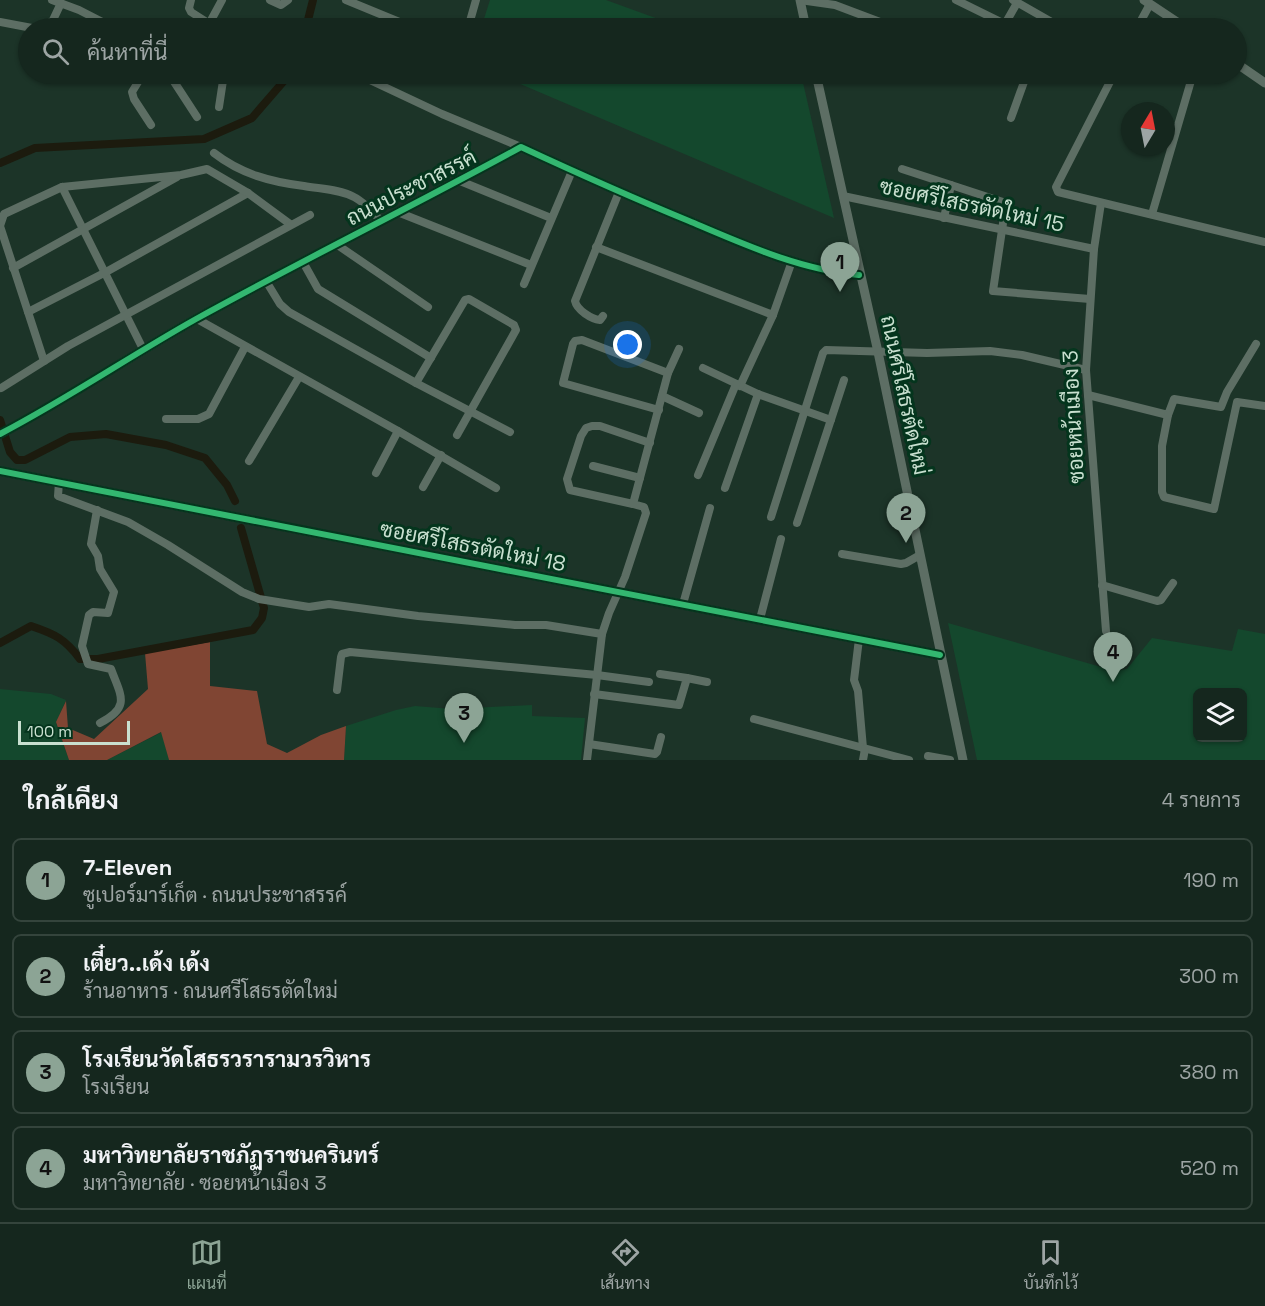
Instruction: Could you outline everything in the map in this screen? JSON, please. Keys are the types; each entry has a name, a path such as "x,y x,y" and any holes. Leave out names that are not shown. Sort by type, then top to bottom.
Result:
{"street":[{"path":"191,0 189,8 200,18"},
{"path":"215,18 222,0"},
{"path":"270,0 281,5 288,0"},
{"path":"346,0 390,18"},
{"path":"471,18 476,0"},
{"path":"804,18 800,0 835,5 869,18"},
{"path":"956,0 993,18"},
{"path":"53,18 56,1 93,18"},
{"path":"1008,18 1015,1 1045,18"},
{"path":"1141,18 1147,2 1171,18"},
{"path":"0,22 18,25"},
{"path":"1247,71 1265,83"},
{"path":"136,84 132,92 134,99 152,125"},
{"path":"176,84 197,117"},
{"path":"219,107 222,84"},
{"path":"378,84 619,192 745,244 792,261 829,271 859,275"},
{"name":"ถนนศรีโสธรตัดใหม่","path":"818,84 878,352 963,760"},
{"path":"1011,118 1023,84"},
{"path":"1109,84 1056,187 1058,192 1265,242"},
{"path":"1152,214 1190,84"},
{"name":"ถนนประชาสรรค์","path":"0,434 197,319 521,147"},
{"path":"214,153 228,164 261,178 329,189 352,196 362,202 381,221"},
{"path":"44,361 0,226 4,214 62,187 181,175 207,169 248,193 290,224"},
{"path":"902,169 1006,203 993,291 1090,299"},
{"path":"524,284 572,171"},
{"path":"13,268 181,175"},
{"path":"460,181 551,218"},
{"path":"944,218 951,184"},
{"path":"62,187 143,349"},
{"path":"603,316 600,320 595,319 577,308 575,301 619,192"},
{"path":"28,312 106,272 248,193"},
{"name":"ซอยศรีโสธรตัดใหม่ 15","path":"843,196 1094,249"},
{"name":"ซอยหน้าเมือง 3","path":"1101,203 1094,249 1086,370 1106,631"},
{"path":"400,213 531,265"},
{"path":"2,388 44,361 127,314 310,215"},
{"path":"336,244 428,307"},
{"path":"596,247 773,315"},
{"path":"698,475 738,385 773,315 792,261"},
{"path":"303,262 318,289 431,358"},
{"path":"266,281 280,304 289,312 510,432"},
{"path":"416,383 465,300 469,300 514,325 516,330 457,435"},
{"path":"197,319 496,488"},
{"path":"659,410 564,383 573,344 582,340 669,373"},
{"path":"1238,402 1214,508 1164,496 1162,492 1162,446 1168,415 1174,399 1223,406 1224,400 1256,344"},
{"path":"166,419 198,419 208,414 245,347"},
{"path":"633,504 662,396 679,350"},
{"path":"771,517 823,353 826,350 990,351 1022,355 1086,370"},
{"path":"703,368 758,394 831,420"},
{"path":"249,461 299,377"},
{"path":"797,523 844,381"},
{"path":"725,488 758,394"},
{"path":"1088,395 1168,415"},
{"path":"662,396 699,413"},
{"path":"1224,400 1265,406"},
{"path":"587,760 602,634 646,513 644,507 570,490 567,479 581,436 586,428 600,426 650,443"},
{"path":"376,473 398,431"},
{"path":"423,487 441,456"},
{"path":"593,466 640,478"},
{"name":"ซอยศรีโสธรตัดใหม่ 18","path":"0,471 940,655"},
{"path":"59,482 58,496 128,522 242,592 259,600 309,607 329,604 418,616 515,625 546,625 602,634"},
{"path":"683,604 711,508"},
{"path":"97,510 91,544 98,556 100,569 114,592 108,613 93,612 88,615 82,646 85,658 90,665 111,669 120,693 117,713 100,723"},
{"path":"760,619 781,539"},
{"path":"842,554 901,564 920,555"},
{"path":"1102,585 1157,601 1161,600 1173,583"},
{"path":"859,639 854,680 858,691 864,748 863,760"},
{"path":"338,690 341,657 342,654 350,652 649,682"},
{"path":"660,674 707,682"},
{"path":"594,694 677,706 681,703 687,678"},
{"path":"754,719 909,760"},
{"path":"589,744 655,754 661,737"},
{"path":"928,756 950,760"}],"shaded area":[{"path":"490,0 606,0 656,18 484,18"},
{"path":"520,84 803,84 834,218"},
{"path":"948,623 1115,671 1127,669 1152,638 1232,651 1238,629 1265,634 1265,760 977,760"},
{"path":"210,642 210,686 257,691 267,744 287,753 321,735 346,726 344,760 169,760 161,732 107,760 69,760 56,722 66,701 68,728 94,739 148,689 145,653"},
{"path":"0,689 51,694 66,700 56,723 69,760 0,760"},
{"path":"532,705 532,716 585,718 581,760 344,760 346,726 396,710 415,706 452,709"},
{"path":"162,732 169,760 107,760"}],"waterway":[{"path":"308,18 313,0"},
{"path":"0,163 35,148 204,139 252,118 281,84"},
{"path":"0,420 10,452 17,460 25,460 70,437 106,434 166,445 205,458 227,485 235,501"},
{"path":"0,643 31,626 59,638 80,659 98,659 253,630 262,618 264,608 241,528"}],"cycle path":[{"path":"0,434 196,319 521,147 751,247 815,268 859,275"},
{"path":"0,471 940,655"}],"place":[{"name":"7-Eleven","path":"840,292"},
{"name":"เตี๋ยว..เด้ง เด้ง","path":"906,543"},
{"name":"มหาวิทยาลัยราชภัฏราชนครินทร์","path":"1113,682"},
{"name":"โรงเรียนวัดโสธรวรารามวรวิหาร","path":"464,743"}]}
